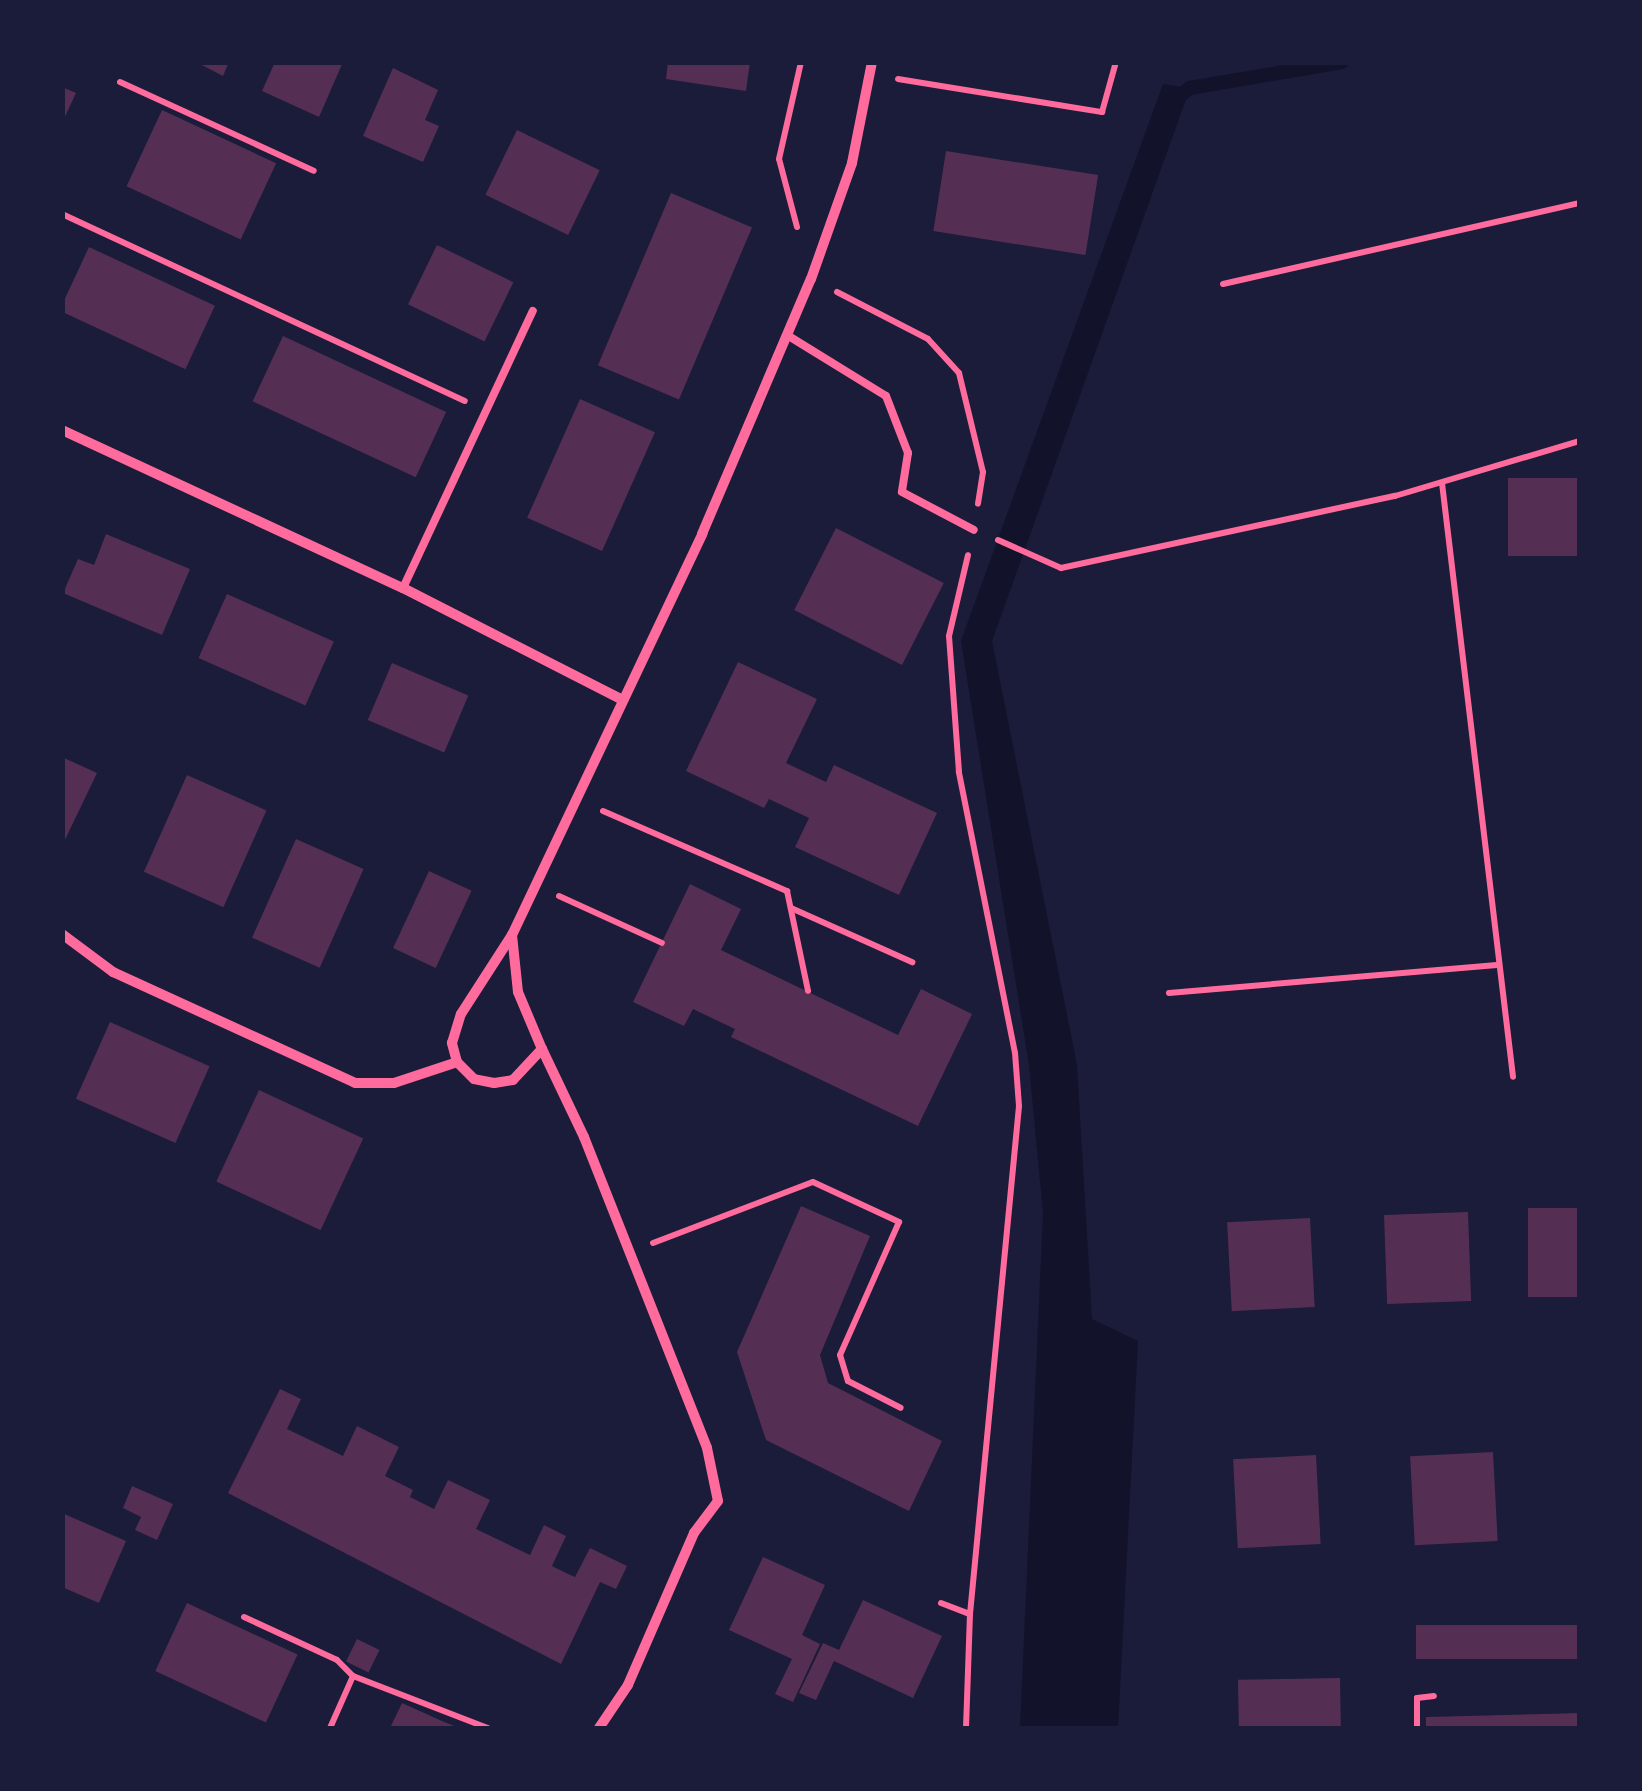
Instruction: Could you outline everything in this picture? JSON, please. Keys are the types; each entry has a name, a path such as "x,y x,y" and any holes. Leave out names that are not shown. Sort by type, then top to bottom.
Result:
{"street":[{"path":"542,1049 513,1080 474,1079 457,1062 452,1043 461,1014 512,935 702,534 812,279 852,163 871,69"},
{"path":"62,430 403,588 621,698"},
{"path":"62,934 114,972 355,1084 394,1084 457,1062"},
{"path":"512,935 518,992 707,1448 718,1501 694,1533 628,1685 599,1728"}],"lane":[{"path":"403,588 533,310"},
{"path":"787,335 886,396 908,452 902,492 974,530"}],"path":[{"path":"801,62 779,159 812,279 928,340 959,373 983,472 949,636 959,772 1015,1053 1019,1106 970,1614 966,1728"},
{"path":"871,69 1102,112 1116,62"},
{"path":"120,82 314,171"},
{"path":"1223,284 1580,203"},
{"path":"62,214 486,410"},
{"path":"994,538 1061,568 1442,483 1471,469 1580,442"},
{"path":"1442,483 1513,1077"},
{"path":"574,798 788,892 808,991"},
{"path":"535,885 662,943"},
{"path":"790,908 912,962"},
{"path":"1169,993 1497,965"},
{"path":"629,1252 813,1182 899,1222 840,1355 848,1381 901,1408"},
{"path":"940,1603 970,1614"},
{"path":"244,1617 336,1660 354,1676 488,1728"},
{"path":"330,1728 354,1676"},
{"path":"1417,1728 1417,1698 1434,1696"}],"shaded area":[{"path":"1163,84 1190,88 992,641 1077,1065 1092,1319 1138,1341 1118,1728 1020,1728 1043,1213 1029,1065 961,641"}],"building":[{"path":"196,62 229,62 223,76"},
{"path":"275,62 343,62 319,117 262,91"},
{"path":"668,62 750,62 746,91 666,79"},
{"path":"393,68 438,90 425,120 439,126 423,162 363,136"},
{"path":"62,87 76,93 62,123"},
{"path":"162,110 276,163 241,239 127,186"},
{"path":"517,130 600,170 568,235 485,195"},
{"path":"946,151 1098,175 1085,255 933,231"},
{"path":"671,193 752,227 679,400 598,365"},
{"path":"437,245 513,282 484,342 408,304"},
{"path":"89,247 215,306 185,369 62,312"},
{"path":"283,336 446,412 416,477 253,401"},
{"path":"580,399 655,432 602,551 527,518"},
{"path":"1508,478 1580,478 1580,556 1508,556"},
{"path":"836,528 944,583 902,665 794,610"},
{"path":"106,534 190,569 162,635 63,593 78,559 94,565"},
{"path":"227,594 334,642 305,706 199,658"},
{"path":"738,662 817,699 786,763 826,782 834,765 937,813 899,895 795,847 809,818 769,799 764,808 686,771"},
{"path":"392,663 468,695 444,753 368,720"},
{"path":"62,757 97,773 62,846"},
{"path":"187,775 266,810 223,907 144,872"},
{"path":"296,839 364,869 320,968 252,938"},
{"path":"429,871 472,891 436,968 393,948"},
{"path":"690,884 741,909 721,950 898,1035 921,989 972,1014 918,1126 731,1037 735,1029 693,1009 684,1026 633,1002"},
{"path":"110,1022 210,1066 175,1143 76,1099"},
{"path":"259,1090 363,1139 321,1230 216,1182"},
{"path":"801,1206 870,1236 820,1355 828,1383 942,1441 909,1511 766,1440 737,1352"},
{"path":"1528,1208 1580,1208 1580,1297 1528,1297"},
{"path":"1468,1212 1471,1301 1387,1304 1384,1215"},
{"path":"1310,1218 1315,1307 1232,1311 1227,1222"},
{"path":"280,1389 301,1399 287,1429 343,1456 357,1426 399,1447 385,1476 413,1490 410,1497 434,1509 448,1480 490,1500 476,1529 530,1555 544,1525 566,1536 552,1566 568,1574 575,1577 590,1548 627,1566 616,1589 600,1582 561,1664 228,1493"},
{"path":"1493,1452 1498,1541 1415,1545 1410,1456"},
{"path":"1316,1455 1321,1544 1238,1548 1233,1459"},
{"path":"132,1486 173,1504 157,1540 135,1530 141,1517 123,1508"},
{"path":"62,1513 126,1541 99,1603 62,1587"},
{"path":"763,1557 825,1585 802,1635 820,1644 793,1702 775,1694 792,1659 729,1630"},
{"path":"863,1600 942,1636 913,1698 834,1661 816,1700 799,1693 823,1643 839,1650"},
{"path":"187,1603 298,1655 266,1723 155,1671"},
{"path":"1416,1625 1580,1625 1580,1659 1416,1659"},
{"path":"357,1639 379,1650 369,1672 346,1661"},
{"path":"1340,1678 1341,1728 1239,1728 1238,1680"},
{"path":"402,1703 442,1721 459,1728 390,1728"},
{"path":"1580,1713 1580,1728 1426,1728 1426,1717"}],"waterway":[{"path":"1178,97 1190,88 1342,62"}]}
